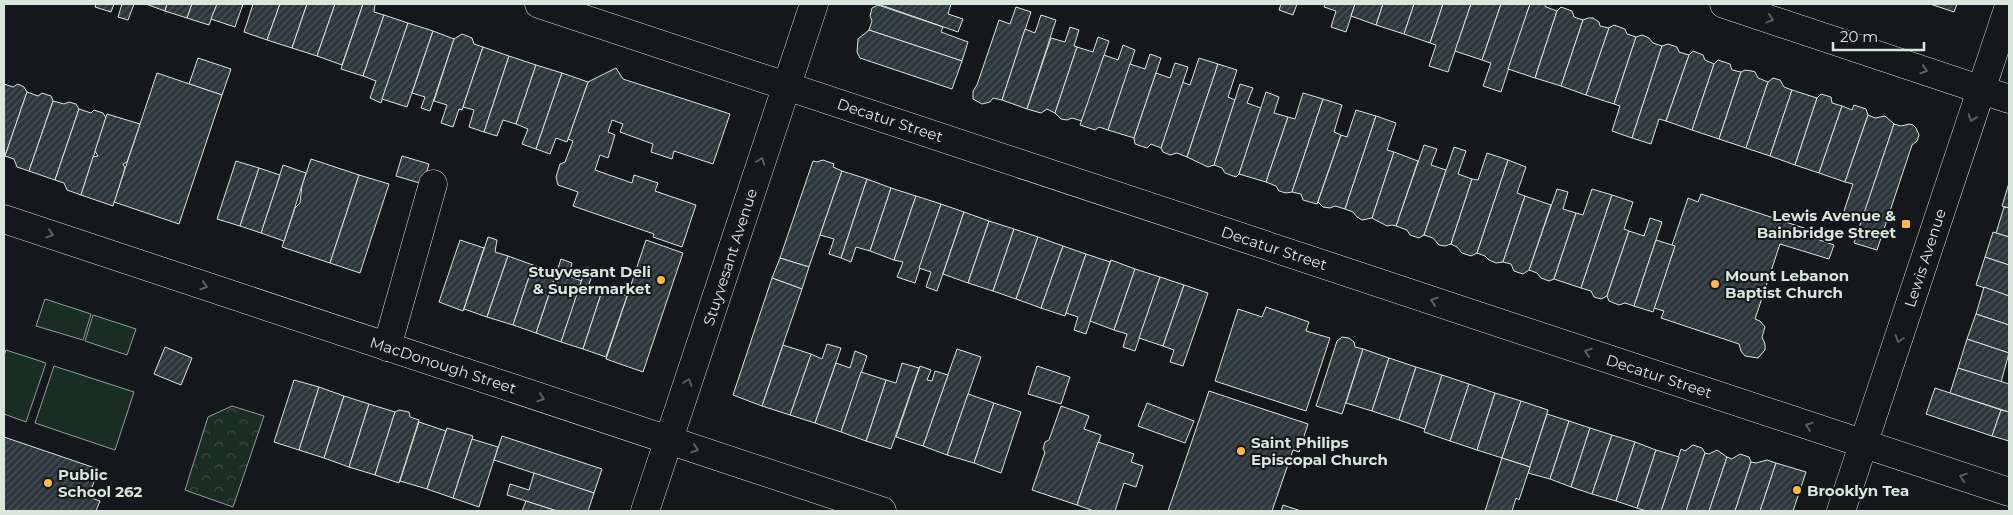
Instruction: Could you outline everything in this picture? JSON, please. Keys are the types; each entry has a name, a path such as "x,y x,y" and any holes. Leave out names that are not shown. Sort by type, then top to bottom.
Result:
{"street":[{"name":"Decatur Street","path":"539,4 2009,492"},
{"name":"Stuyvesant Avenue","path":"645,511 814,4"},
{"path":"1724,4 2009,99"},
{"name":"Lewis Avenue","path":"1841,511 2009,6"},
{"path":"387,347 433,184"},
{"name":"MacDonough Street","path":"4,219 882,511"}],"green space":[{"path":"45,299 91,314 83,340 36,326"},
{"path":"93,315 136,329 127,355 85,341"},
{"path":"6,350 46,363 26,422 4,414 4,356"},
{"path":"54,366 134,392 115,450 35,423"},
{"path":"232,406 264,416 233,507 185,490 208,417"}],"building":[{"path":"96,4 114,4 111,12 95,7"},
{"path":"122,4 134,4 128,20 118,17"},
{"path":"146,4 167,4 165,11"},
{"path":"167,4 192,4 187,18 165,11"},
{"path":"192,4 217,4 209,25 187,18"},
{"path":"217,4 243,4 235,27 211,19"},
{"path":"253,4 280,4 267,40 244,32"},
{"path":"280,4 307,4 292,48 267,40"},
{"path":"307,4 335,4 317,56 292,48"},
{"path":"335,4 363,4 342,65 317,56"},
{"path":"363,4 375,4 374,12 384,15 363,76 341,69"},
{"path":"878,4 951,4 948,14 963,19 958,32"},
{"path":"1281,4 1297,4 1293,15 1279,10"},
{"path":"1325,4 1355,4 1346,32 1331,27 1336,11 1324,7"},
{"path":"1355,4 1383,4 1376,25 1351,16"},
{"path":"1383,4 1414,4 1404,34 1376,25"},
{"path":"1414,4 1443,4 1430,43 1404,34"},
{"path":"1443,4 1471,4 1448,72 1429,66 1436,45 1430,43"},
{"path":"1471,4 1501,4 1482,60 1455,51"},
{"path":"1501,4 1530,4 1501,92 1483,86 1491,63 1482,60"},
{"path":"1530,4 1544,4 1546,7 1557,11 1535,78 1508,69"},
{"path":"1930,4 1957,4 1954,12"},
{"path":"878,5 943,27 941,32 968,42 962,61 869,30 872,21 870,16 872,8"},
{"path":"1016,7 1031,12 1002,100 993,98 990,102 982,104 973,99 973,91 977,85 999,20 1010,24"},
{"path":"1561,7 1572,11 1574,17 1583,20 1561,86 1535,78 1557,11"},
{"path":"384,15 408,23 381,103 370,98 376,81 363,76"},
{"path":"1041,15 1056,20 1027,109 1002,100 1025,29 1035,33"},
{"path":"1593,18 1599,22 1600,26 1609,28 1586,95 1561,86 1583,20"},
{"path":"408,23 433,31 407,107 382,99"},
{"path":"1614,25 1625,29 1627,34 1636,37 1614,104 1586,95 1609,28"},
{"path":"1070,27 1079,30 1074,46 1077,47 1055,113 1047,109 1041,113 1027,109 1051,38 1065,42"},
{"path":"869,30 962,61 952,89 860,58 857,52 858,39"},
{"path":"433,31 454,39 430,111 421,108 425,97 412,93"},
{"path":"462,34 472,38 474,44 483,47 462,110 459,109 453,127 441,123 447,105 434,101 454,39"},
{"path":"1642,35 1649,38 1653,43 1662,46 1632,138 1612,131 1620,106 1614,104 1636,37"},
{"path":"1098,37 1109,41 1082,121 1072,118 1067,120 1061,119 1055,113 1077,47 1093,52"},
{"path":"1668,44 1677,47 1679,52 1689,55 1666,121 1659,119 1651,144 1632,138 1662,46"},
{"path":"1123,45 1135,50 1108,130 1099,127 1095,130 1080,125 1104,55 1118,60"},
{"path":"483,47 509,56 484,132 469,127 474,110 463,107"},
{"path":"1693,51 1703,55 1705,60 1714,64 1692,130 1666,121 1689,55"},
{"path":"1150,54 1161,58 1134,138 1108,130 1130,64 1145,69"},
{"path":"509,56 536,65 516,124 503,120 497,136 484,132"},
{"path":"198,58 231,69 222,95 189,84"},
{"path":"1199,58 1218,64 1187,157 1177,153 1170,155 1163,152 1161,148 1182,82 1190,85"},
{"path":"1718,60 1730,64 1732,70 1741,72 1719,139 1692,130 1714,64"},
{"path":"1175,63 1188,67 1161,148 1151,144 1147,148 1135,144 1134,138 1156,73 1170,78"},
{"path":"1218,64 1237,70 1228,97 1235,100 1214,165 1208,167 1187,157"},
{"path":"536,65 562,73 536,149 522,144 528,129 516,124"},
{"path":"616,68 623,79 730,114 713,164 674,151 672,159 651,152 653,144 620,132 623,124 612,120 608,132 615,135 608,158 600,155 595,170 632,183 634,175 658,183 655,191 696,205 682,247 653,237 654,234 573,206 578,192 558,185 556,177 560,164 565,162 573,141 568,139 588,82"},
{"path":"1745,70 1755,72 1758,78 1768,82 1746,148 1719,139 1741,72"},
{"path":"157,73 222,95 179,224 114,202"},
{"path":"562,73 588,82 567,142 556,138 550,154 536,149"},
{"path":"1773,78 1780,80 1784,87 1792,90 1770,156 1746,148 1768,82"},
{"path":"4,84 13,87 18,84 24,87 27,92 5,156 4,155"},
{"path":"1240,84 1253,88 1247,103 1261,108 1239,174 1236,177 1225,173 1222,168 1214,165"},
{"path":"1792,90 1817,98 1795,165 1770,156"},
{"path":"27,92 38,96 42,93 51,96 53,101 29,171 17,167 14,159 5,156"},
{"path":"1266,92 1279,97 1274,113 1288,117 1266,182 1239,174"},
{"path":"1303,93 1323,99 1292,192 1286,193 1279,191 1276,186 1266,182 1288,117 1295,119"},
{"path":"1821,94 1831,97 1832,103 1842,106 1819,173 1795,165 1817,98"},
{"path":"1323,99 1342,105 1334,132 1341,135 1317,204 1303,200 1301,194 1292,192"},
{"path":"53,101 64,104 69,102 76,104 79,109 55,180 29,171"},
{"path":"1854,105 1866,109 1868,115 1845,182 1819,173 1842,106 1852,110"},
{"path":"79,109 91,113 94,110 103,113 106,118 81,195 67,190 64,183 55,180"},
{"path":"1356,110 1376,116 1345,209 1335,206 1330,208 1323,207 1318,202 1341,135 1347,137"},
{"path":"107,114 140,124 127,162 123,164 125,168 113,206 81,195 93,157 98,156 95,151"},
{"path":"1868,115 1875,118 1885,116 1894,124 1863,217 1844,211 1853,184 1845,182"},
{"path":"1376,116 1396,123 1387,150 1394,152 1372,218 1362,220 1353,212 1345,209"},
{"path":"1894,124 1901,126 1913,125 1919,135 1917,141 1912,145 1877,250 1854,243"},
{"path":"1424,145 1437,149 1431,165 1446,170 1424,235 1419,238 1410,235 1407,230 1396,226"},
{"path":"1454,147 1466,151 1458,174 1472,179 1451,244 1445,246 1439,245 1433,238 1424,235"},
{"path":"1394,152 1418,161 1396,226 1387,226 1372,218"},
{"path":"1487,153 1508,160 1477,253 1471,256 1462,253 1451,244 1472,179 1478,180"},
{"path":"402,156 429,164 423,184 396,176"},
{"path":"311,159 359,175 330,263 282,247 295,208 300,203 302,185"},
{"path":"823,160 834,164 833,167 842,171 809,267 780,258 813,161"},
{"path":"1508,160 1526,167 1517,193 1525,196 1503,262 1496,263 1477,253"},
{"path":"236,161 259,168 240,226 217,219"},
{"path":"283,165 306,173 284,241 261,233"},
{"path":"259,168 280,175 261,233 240,226"},
{"path":"842,171 867,179 841,258 829,254 834,239 820,235"},
{"path":"359,175 389,184 360,273 330,263"},
{"path":"867,179 891,188 870,251 856,247 851,262 841,258"},
{"path":"2009,183 2009,208 2002,206"},
{"path":"891,188 916,196 894,260 870,251"},
{"path":"1557,189 1568,192 1563,209 1576,213 1554,279 1549,281 1529,270"},
{"path":"1592,189 1612,195 1581,288 1554,279 1576,213 1583,215"},
{"name":"Mount Lebanon Baptist Church","path":"1701,194 1816,232 1814,238 1834,245 1829,259 1780,244 1755,319 1760,321 1765,327 1762,337 1765,350 1758,358 1745,356 1739,344 1661,318 1664,311 1654,308 1675,246 1672,245 1688,198 1698,202"},
{"path":"1612,195 1633,202 1624,229 1629,231 1607,296 1601,299 1594,297 1591,291 1581,288"},
{"path":"916,196 941,204 915,283 897,277 903,262 894,260"},
{"path":"1525,196 1551,205 1529,270 1523,274 1514,271 1511,264 1503,262"},
{"path":"941,204 964,212 937,291 926,287 931,272 919,268"},
{"path":"2004,207 2009,208 2009,237 1996,233"},
{"path":"964,212 989,221 968,283 943,274"},
{"path":"1650,218 1662,222 1634,306 1625,303 1619,305 1609,301 1607,296 1629,231 1644,236"},
{"path":"989,221 1014,229 993,291 968,283"},
{"path":"1014,229 1038,237 1016,299 993,291"},
{"path":"1993,232 2009,237 2009,265 1985,257"},
{"path":"488,237 497,240 495,252 508,256 487,317 464,309"},
{"path":"1038,237 1063,246 1041,308 1016,299"},
{"path":"460,240 484,248 463,311 439,302"},
{"path":"646,240 683,253 643,372 606,359"},
{"path":"1656,240 1675,246 1653,312 1634,306"},
{"path":"1063,246 1086,254 1065,316 1041,308"},
{"path":"1086,254 1110,262 1086,334 1074,330 1078,317 1066,313"},
{"path":"508,256 533,265 513,325 487,317"},
{"path":"1985,257 2009,265 2009,296 1976,285"},
{"path":"780,258 809,267 802,289 772,278"},
{"path":"561,259 572,263 568,276 582,281 561,342 536,333"},
{"path":"1111,260 1135,269 1114,330 1090,321"},
{"path":"533,265 556,273 536,333 513,325"},
{"path":"586,267 594,270 589,284 603,288 583,349 561,342"},
{"path":"1135,269 1160,277 1135,351 1123,347 1127,334 1114,330"},
{"path":"1160,277 1184,285 1163,346 1139,338"},
{"path":"772,278 802,289 762,406 733,395"},
{"path":"1184,285 1208,293 1183,366 1170,362 1174,350 1163,346"},
{"path":"1984,287 2009,296 2009,325 1976,314"},
{"path":"603,288 627,296 606,357 583,349"},
{"path":"1266,307 1309,322 1306,331 1330,338 1306,411 1215,381 1238,309 1262,317"},
{"path":"1976,314 2009,325 2009,353 1967,339"},
{"path":"1342,337 1349,338 1354,342 1355,347 1363,349 1342,414 1316,406 1337,341"},
{"path":"1967,339 2009,353 2001,382 1958,368"},
{"path":"827,344 841,348 815,423 790,415 811,354 822,359"},
{"path":"783,345 811,354 790,415 762,406"},
{"path":"165,347 192,358 181,385 154,374"},
{"path":"957,349 981,357 947,455 923,446"},
{"path":"1363,349 1389,358 1372,411 1346,403"},
{"path":"855,351 867,356 841,432 815,423 836,363 850,368"},
{"path":"1389,358 1416,367 1399,420 1372,411"},
{"path":"902,363 919,368 891,449 866,441 886,380 896,383"},
{"path":"920,366 931,370 927,380 932,381 935,371 948,375 923,446 896,437"},
{"path":"1037,366 1070,377 1061,404 1028,394"},
{"path":"1416,367 1442,375 1425,429 1399,420"},
{"path":"1958,368 2009,384 2009,412 1950,393"},
{"path":"861,372 886,380 866,441 841,432"},
{"path":"1442,375 1469,384 1450,441 1424,432"},
{"path":"294,380 319,387 299,450 274,442"},
{"path":"1469,384 1495,393 1477,450 1450,441"},
{"path":"319,387 344,396 324,458 299,450"},
{"path":"1935,388 2001,410 1992,436 1926,414"},
{"name":"Saint Philips Episcopal Church","path":"1209,391 1308,424 1299,452 1293,450 1272,511 1168,511"},
{"path":"1495,393 1521,401 1502,458 1477,450"},
{"path":"968,394 994,403 974,463 947,455"},
{"path":"344,396 369,404 349,467 324,458"},
{"path":"1521,401 1548,410 1530,467 1502,458"},
{"path":"994,403 1021,412 1001,473 974,463"},
{"path":"1147,403 1194,421 1185,443 1138,426"},
{"path":"369,404 395,412 375,475 349,467"},
{"path":"1061,406 1089,416 1084,429 1101,435 1077,505 1032,490 1045,452 1043,449 1045,442 1049,440"},
{"path":"399,410 409,412 410,417 419,420 399,483 375,475 395,412"},
{"path":"2001,410 2009,412 2009,441 1992,436"},
{"path":"1547,414 1569,421 1550,479 1528,473"},
{"path":"1569,421 1590,428 1571,487 1550,479"},
{"path":"419,422 446,431 427,489 400,481"},
{"path":"447,428 473,436 453,498 427,489"},
{"path":"1590,428 1612,435 1592,494 1571,487"},
{"path":"1612,435 1635,442 1616,501 1592,494"},
{"path":"502,436 602,469 594,493 494,460"},
{"name":"Public School 262","path":"4,437 98,469 89,497 100,501 96,511 4,511"},
{"path":"472,439 498,447 479,507 453,498"},
{"path":"1098,442 1134,454 1131,462 1143,466 1136,487 1124,483 1115,511 1094,511 1077,505"},
{"path":"1635,442 1656,450 1637,508 1616,501"},
{"path":"1693,445 1702,448 1705,453 1686,511 1661,511 1681,449 1685,451"},
{"path":"1656,450 1679,457 1661,511 1646,511 1637,508"},
{"path":"1717,450 1727,457 1709,511 1686,511 1705,453 1709,454"},
{"path":"1740,454 1749,457 1751,462 1735,511 1709,511 1727,457 1732,459"},
{"path":"1502,458 1530,467 1519,500 1516,498 1512,511 1485,511"},
{"path":"1767,460 1776,463 1760,511 1735,511 1751,462 1756,463"},
{"path":"1776,463 1806,472 1793,511 1760,511"},
{"path":"534,473 594,493 588,511 557,511 507,495 510,484 529,490"},
{"path":"526,501 557,511 522,511"},
{"path":"1283,505 1301,511 1281,511"}],"place":[{"name":"Lewis Avenue & Bainbridge Street","path":"1906,224"},
{"name":"Stuyvesant Deli & Supermarket","path":"661,280"},
{"name":"Mount Lebanon Baptist Church","path":"1715,284"},
{"name":"Saint Philips Episcopal Church","path":"1241,451"},
{"name":"Public School 262","path":"48,483"},
{"name":"Brooklyn Tea","path":"1797,490"}]}
